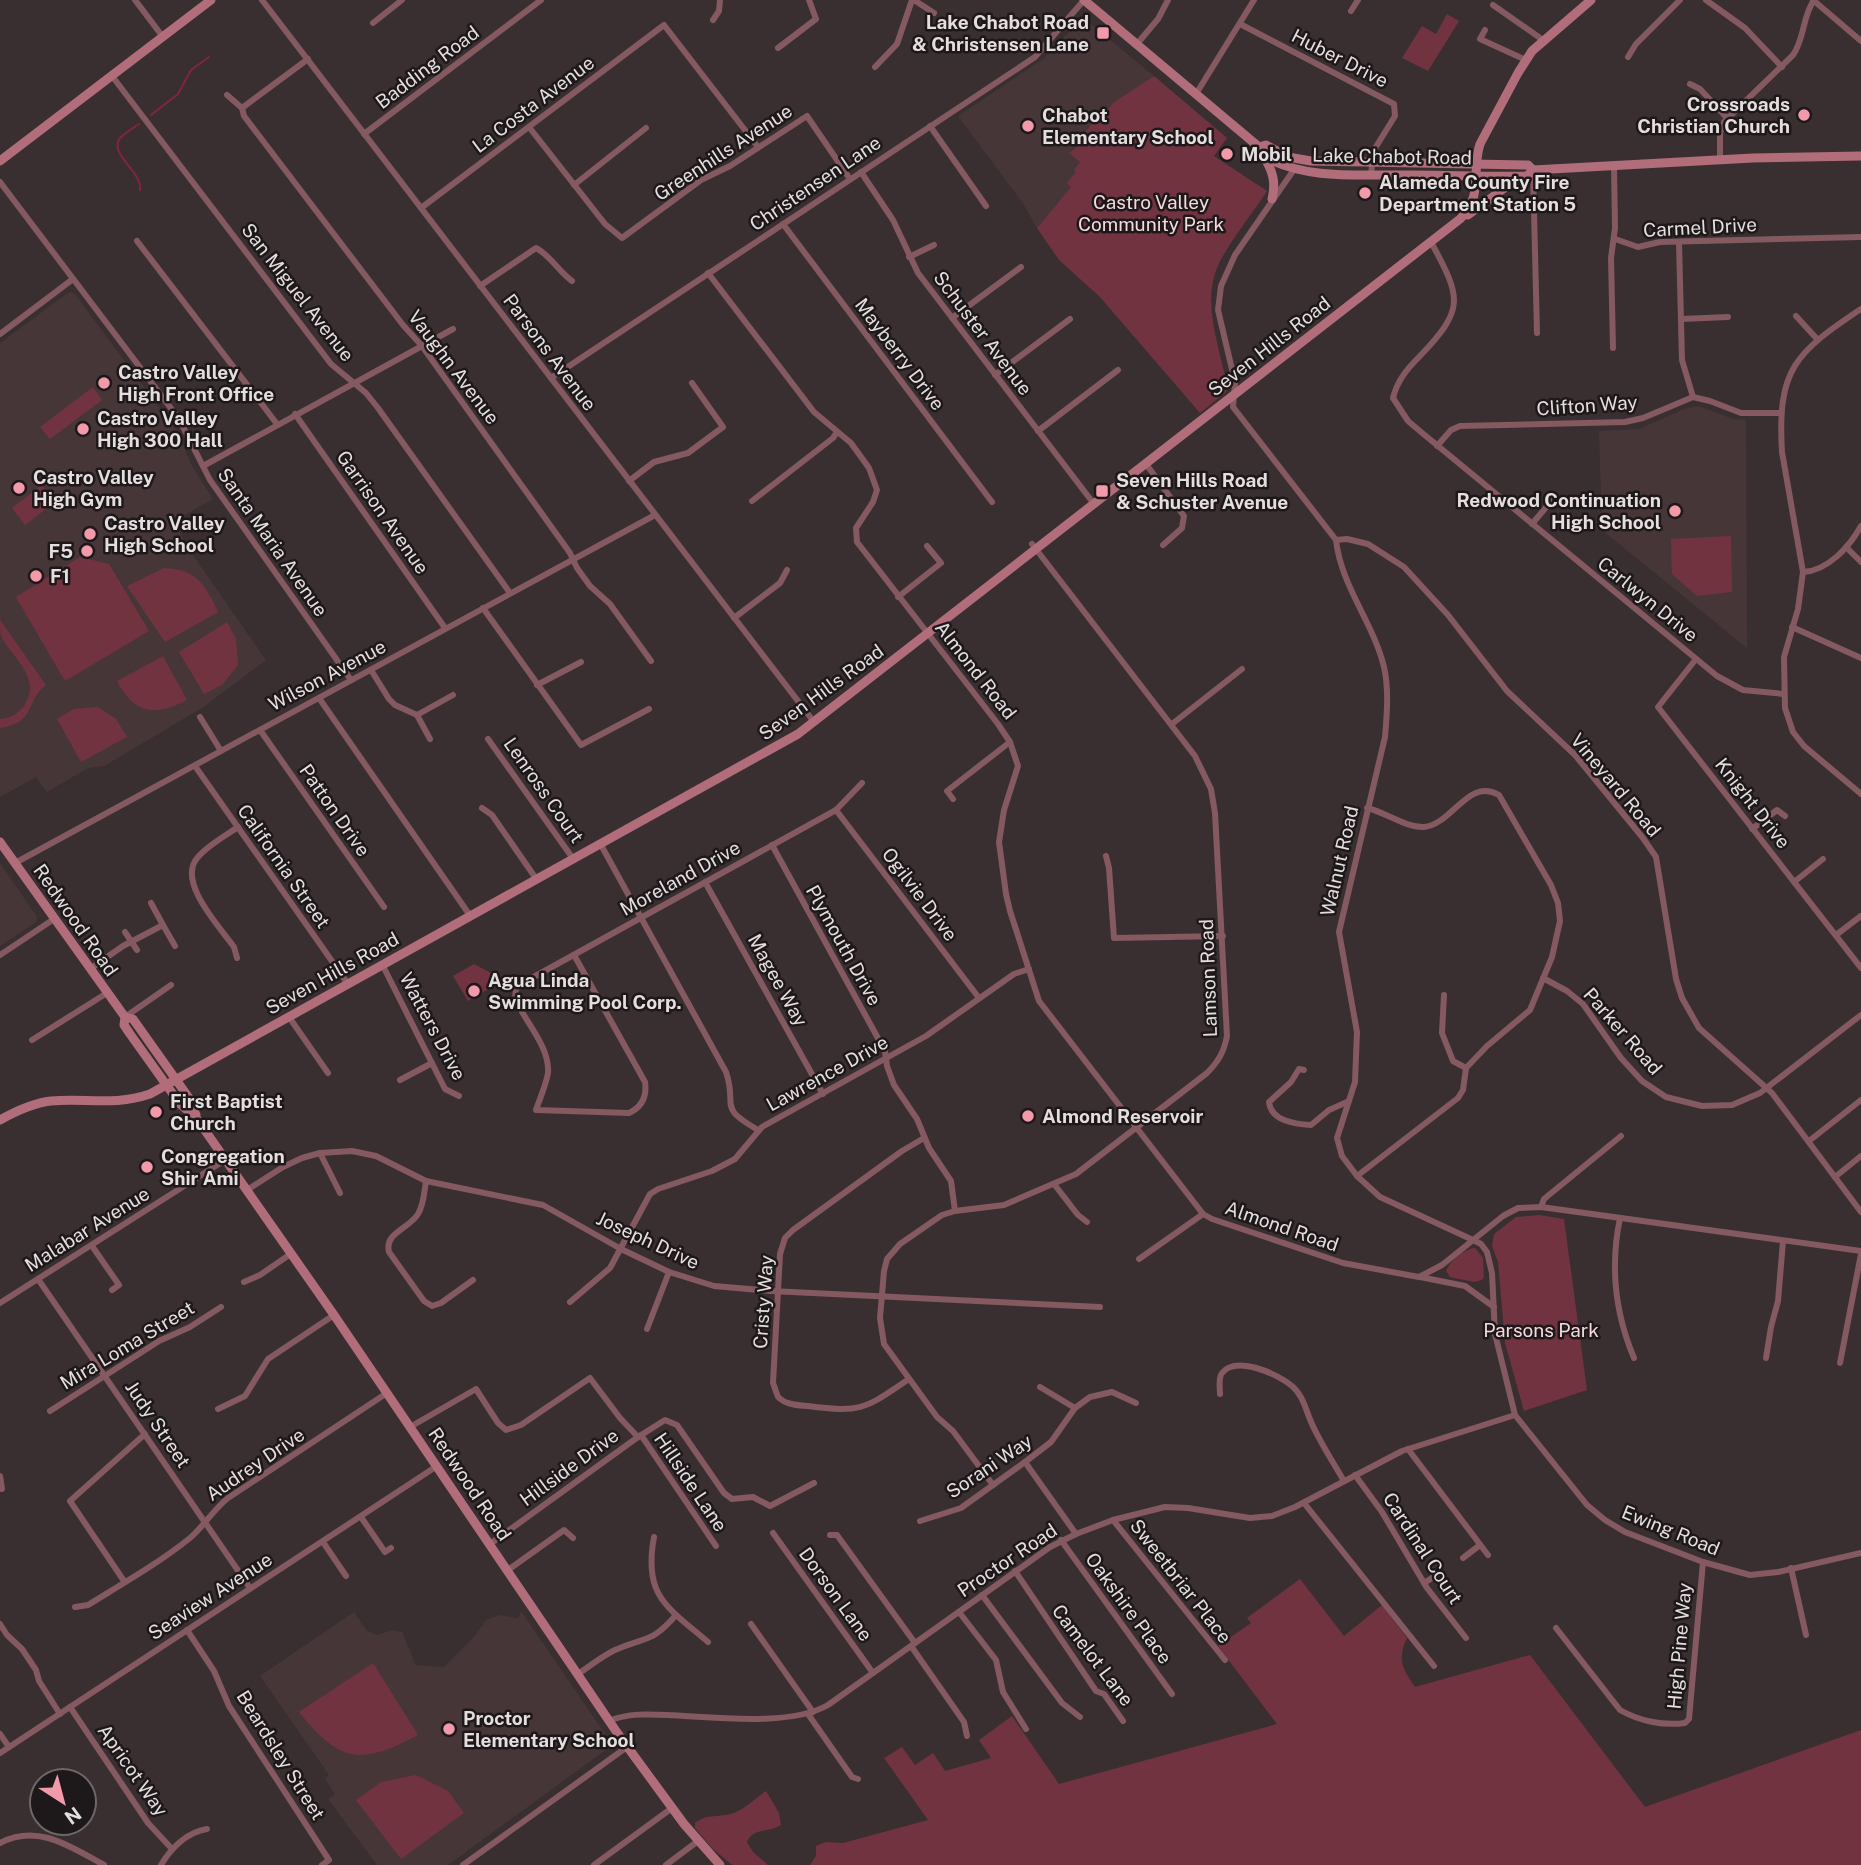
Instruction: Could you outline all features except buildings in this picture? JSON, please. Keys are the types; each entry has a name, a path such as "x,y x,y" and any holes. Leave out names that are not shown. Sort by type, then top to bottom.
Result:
{"main road":[{"path":"0,161 211,0"},
{"name":"Lake Chabot Road","path":"1084,0 1261,151 1294,169 1319,173 1476,176 1720,160 1861,156"},
{"name":"Seven Hills Road","path":"0,1120 39,1104 62,1101 127,1101 150,1094 787,742 928,634 1034,547 1146,464 1460,219 1474,201 1477,153 1483,136 1526,60 1543,40 1591,0"},
{"name":"Lake Chabot Road","path":"1261,151 1266,145 1299,160 1528,164 1530,173"},
{"path":"1261,151 1274,180 1272,199"},
{"path":"1460,219 1530,173"},
{"name":"Redwood Road","path":"0,842 124,1017 124,1025 166,1085 180,1104 197,1119"},
{"name":"Redwood Road","path":"124,1017 133,1019 189,1098 197,1119 292,1253 627,1747 698,1842 720,1865"}],"street":[{"path":"135,0 163,37"},
{"name":"Parsons Avenue","path":"262,0 814,722"},
{"path":"373,23 402,0"},
{"name":"Badding Road","path":"365,134 541,0"},
{"path":"713,20 719,11 720,0"},
{"path":"778,48 816,19 809,0"},
{"path":"875,67 897,44 913,0 934,13"},
{"name":"Christensen Lane","path":"551,378 1035,57 1084,0"},
{"path":"1137,44 1168,0"},
{"path":"1196,94 1254,0"},
{"path":"1351,11 1358,0"},
{"path":"1628,57 1636,44 1680,0"},
{"path":"1706,0 1745,28 1782,67"},
{"path":"1720,160 1720,134 1727,118 1793,55 1801,43 1806,16 1814,0 1861,41"},
{"path":"1493,5 1543,40"},
{"name":"Huber Drive","path":"1240,24 1394,104 1395,116 1374,150 1371,174"},
{"name":"La Costa Avenue","path":"422,208 664,26 758,147"},
{"path":"1485,30 1480,39 1526,60"},
{"path":"242,108 308,59"},
{"name":"San Miguel Avenue","path":"112,76 331,364 366,393 378,408 510,593"},
{"path":"1690,84 1700,89 1727,118"},
{"name":"Vaughn Avenue","path":"227,95 242,108 244,116 386,303 422,346 590,586 610,604 650,661"},
{"name":"Greenhills Avenue","path":"574,185 605,224 622,237 701,180 730,166 807,116 850,179"},
{"path":"930,126 986,206"},
{"path":"529,127 574,185 646,128"},
{"path":"1233,397 1236,382 1219,318 1219,294 1231,261 1299,160"},
{"name":"Carmel Drive","path":"1614,166 1615,239 1638,247 1660,242 1861,237"},
{"name":"Schuster Avenue","path":"861,172 893,220 918,273 1094,504"},
{"path":"1530,173 1537,333"},
{"name":"Santa Maria Avenue","path":"0,182 179,419 203,466 246,534 351,680"},
{"name":"Mayberry Drive","path":"783,224 992,502"},
{"path":"1613,348 1611,258 1615,239"},
{"path":"137,241 277,424"},
{"path":"1679,242 1683,369 1693,397 1741,413 1781,413"},
{"name":"Carlwyn Drive","path":"1431,243 1453,287 1454,312 1446,328 1402,375 1393,398 1397,408 1437,446 1696,659 1733,686 1753,692 1784,694"},
{"path":"909,257 934,245"},
{"path":"481,286 536,248 572,281"},
{"path":"952,318 1021,267"},
{"name":"Almond Road","path":"708,273 809,406 851,443 865,463 876,484 875,497 856,528 857,542 1010,742 1018,766 1004,810 999,842 1010,911 1039,1001 1203,1214 1343,1263 1465,1286 1493,1307"},
{"path":"0,334 73,279"},
{"path":"1861,309 1817,340 1803,354 1790,375 1782,399 1781,413 1782,452 1803,572 1800,603 1784,657 1787,716 1798,740 1861,794"},
{"path":"1797,316 1817,340"},
{"path":"1681,319 1728,317"},
{"path":"995,375 1070,318"},
{"path":"203,466 453,329"},
{"path":"1038,431 1118,370"},
{"path":"629,481 654,462 688,453 723,427 692,383"},
{"name":"Walnut Road","path":"1233,397 1233,407 1239,416 1336,540 1345,578 1373,636 1384,667 1388,708 1385,737 1339,932 1357,1032 1355,1082 1337,1138 1342,1156 1357,1176 1380,1197 1473,1240"},
{"name":"Clifton Way","path":"1437,446 1451,429 1460,426 1625,422 1643,418 1693,397"},
{"name":"Garrison Avenue","path":"295,415 445,628"},
{"path":"752,501 834,438 837,432"},
{"path":"1146,464 1184,516 1182,528 1163,544"},
{"path":"1532,524 1553,499"},
{"name":"Wilson Avenue","path":"15,863 655,515"},
{"path":"1803,572 1823,566 1846,547 1861,526"},
{"name":"Vineyard Road","path":"1336,540 1347,539 1368,544 1404,567 1448,615 1507,691 1575,755 1643,838 1656,857 1676,978 1682,998 1699,1028 1768,1088 1861,1212"},
{"path":"898,597 941,563 927,546"},
{"name":"Lamson Road","path":"993,1485 953,1431 937,1417 887,1350 881,1337 884,1267 891,1253 933,1220 955,1211 995,1208 1076,1174 1207,1073 1219,1061 1227,1036 1215,813 1211,789 1202,766 1034,547"},
{"path":"1846,547 1861,562"},
{"path":"734,618 780,583 787,570"},
{"path":"483,607 580,745 649,709"},
{"path":"1792,627 1861,659"},
{"name":"Knight Drive","path":"1696,659 1658,706 1861,968"},
{"path":"537,685 581,662"},
{"path":"1172,724 1242,669"},
{"path":"371,670 389,699 417,715 430,739"},
{"path":"417,715 453,695"},
{"path":"319,698 471,917"},
{"path":"201,717 221,751"},
{"name":"Patton Drive","path":"260,730 384,907"},
{"name":"Lenross Court","path":"488,739 574,860"},
{"path":"953,799 947,791 1010,742"},
{"name":"California Street","path":"195,766 348,984"},
{"name":"Moreland Drive","path":"574,955 643,1077 646,1088 644,1100 629,1113 536,1110 545,1085 547,1064 515,998 516,989 521,984 836,810 862,783"},
{"path":"1357,1176 1458,1098 1463,1090 1466,1068 1487,1046 1530,1010 1552,957 1560,921 1558,903 1551,885 1499,795 1493,791 1479,790 1436,822 1424,827 1411,825 1367,808"},
{"path":"482,808 492,815 537,880"},
{"name":"Ogilvie Drive","path":"836,810 979,998"},
{"path":"1752,829 1777,810 1785,816"},
{"path":"237,958 234,947 195,891 191,876 192,865 198,856 238,827"},
{"path":"601,845 724,1069 728,1078 732,1110 742,1121 758,1130"},
{"name":"Plymouth Drive","path":"772,845 885,1051 894,1085 917,1119 924,1138 951,1181 955,1211"},
{"path":"1106,856 1114,938 1223,936"},
{"path":"1794,882 1823,859"},
{"name":"Magee Way","path":"705,882 823,1094"},
{"path":"151,903 175,946"},
{"path":"1836,935 1861,916"},
{"path":"0,956 54,919"},
{"path":"90,969 163,925"},
{"path":"125,932 137,950"},
{"name":"Watters Drive","path":"383,965 445,1088 459,1096"},
{"name":"Lawrence Drive","path":"569,1301 610,1268 650,1194 735,1160 758,1130 926,1036 1014,974 1029,969"},
{"name":"Parker Road","path":"1543,978 1567,991 1583,1004 1631,1071 1642,1082 1666,1097 1690,1105 1723,1106 1740,1102 1768,1088 1861,1015"},
{"path":"124,1017 171,985"},
{"path":"32,1040 107,993"},
{"path":"1444,995 1442,1033 1453,1061 1466,1068"},
{"path":"289,1017 328,1073"},
{"path":"400,1080 432,1063"},
{"path":"1304,1070 1299,1069 1291,1082 1269,1102 1270,1109 1278,1117 1294,1124 1311,1125 1329,1110 1347,1102"},
{"path":"1809,1141 1861,1100"},
{"path":"1541,1207 1544,1199 1621,1136"},
{"name":"Cristy Way","path":"909,1379 860,1409 843,1410 782,1401 774,1391 773,1383 780,1254 789,1234 902,1151 924,1138"},
{"name":"Joseph Drive","path":"247,1190 283,1167 320,1153 352,1151 376,1156 426,1181 543,1205 621,1249 670,1272 714,1286 779,1292 1100,1307"},
{"path":"320,1153 340,1193"},
{"path":"1835,1177 1861,1156"},
{"name":"Malabar Avenue","path":"0,1303 225,1160"},
{"path":"426,1181 422,1205 416,1218 390,1238 387,1245 389,1252 424,1301 432,1306 441,1303 473,1280"},
{"path":"1054,1184 1078,1215 1087,1222"},
{"path":"1419,1277 1443,1265 1518,1208 1541,1207 1861,1252 1840,1363"},
{"path":"1139,1259 1203,1214"},
{"path":"1620,1218 1614,1270 1615,1290 1621,1320 1634,1358"},
{"path":"1473,1240 1481,1244 1487,1252 1492,1273 1499,1357 1515,1415"},
{"path":"1766,1358 1778,1301 1783,1241"},
{"path":"92,1245 119,1285 112,1290"},
{"path":"244,1282 260,1275 292,1253"},
{"path":"646,1329 670,1272"},
{"name":"Judy Street","path":"38,1279 250,1588"},
{"name":"Mira Loma Street","path":"50,1411 167,1336 221,1307"},
{"path":"218,1409 245,1396 268,1359 334,1315"},
{"path":"1220,1394 1222,1372 1232,1367 1248,1365 1273,1374 1293,1386 1344,1481"},
{"name":"Hillside Lane","path":"410,1426 476,1389 498,1423 506,1430 522,1425 590,1378 620,1418 639,1436 716,1546"},
{"path":"1040,1387 1075,1408"},
{"name":"Sorani Way","path":"919,1521 961,1508 1025,1462 1051,1442 1075,1408 1090,1397 1112,1392 1136,1403"},
{"name":"Audrey Drive","path":"75,1607 88,1605 189,1539 228,1498 387,1393"},
{"name":"Proctor Road","path":"609,1721 636,1715 783,1718 811,1713 828,1705 1061,1540 1140,1512 1176,1507 1238,1517 1261,1518 1283,1513 1408,1449 1515,1415"},
{"name":"Ewing Road","path":"1515,1415 1587,1505 1625,1532 1703,1562 1751,1575 1767,1574 1861,1553"},
{"name":"Hillside Drive","path":"490,1544 639,1436 661,1422 670,1420 677,1425 724,1493 732,1499 753,1497 770,1506 814,1483"},
{"path":"124,1581 70,1501 145,1434"},
{"path":"1408,1449 1488,1555"},
{"path":"1025,1462 1076,1534"},
{"name":"Seaview Avenue","path":"0,1753 437,1466"},
{"name":"Cardinal Court","path":"1355,1475 1386,1518 1424,1583 1466,1638"},
{"path":"0,1476 2,1489"},
{"path":"1304,1503 1434,1667"},
{"path":"361,1517 385,1552 391,1548"},
{"name":"Sweetbriar Place","path":"1113,1520 1225,1660"},
{"path":"508,1570 564,1530 573,1538"},
{"name":"Dorson Lane","path":"774,1533 873,1673"},
{"path":"830,1535 837,1535 913,1644 964,1722 967,1737"},
{"path":"654,1536 650,1564 661,1598 676,1615 708,1642"},
{"name":"Oakshire Place","path":"1061,1540 1172,1694"},
{"path":"323,1542 346,1576"},
{"path":"1462,1558 1480,1545"},
{"name":"High Pine Way","path":"1556,1628 1620,1710 1634,1718 1685,1723 1689,1718 1703,1562"},
{"path":"1791,1568 1806,1635"},
{"name":"Camelot Lane","path":"1015,1571 1096,1691 1104,1694 1123,1721"},
{"path":"1424,1583 1440,1573"},
{"path":"982,1595 1062,1703 1080,1717"},
{"path":"959,1612 996,1660 1003,1692 1026,1728"},
{"path":"578,1674 611,1651 651,1638 665,1628 676,1615"},
{"path":"0,1624 36,1670 39,1681 60,1714"},
{"path":"751,1624 852,1777 858,1779"},
{"name":"Beardsley Street","path":"187,1630 214,1671 229,1706 329,1860 322,1865"},
{"name":"Apricot Way","path":"70,1707 148,1823 172,1849"},
{"path":"0,1734 9,1747"},
{"path":"463,1865 627,1747"},
{"path":"594,1865 672,1808"},
{"path":"161,1865 172,1849 188,1836 207,1829"},
{"path":"0,1843 20,1835 42,1835 104,1865"},
{"path":"666,1865 698,1842"}],"shaded area":[{"name":"Chabot Elementary School","path":"1086,20 1154,76 1114,102 1081,137 1085,141 1070,151 1080,162 1072,187 1037,228 1022,202 958,116 1042,60 1079,21"},
{"name":"Castro Valley High School","path":"69,292 75,294 178,433 192,466 213,499 174,521 188,548 266,660 202,708 104,766 88,768 47,792 36,777 0,797 0,343"},
{"name":"Redwood Continuation High School","path":"1699,406 1733,419 1746,420 1747,648 1602,530 1599,431 1639,429 1684,409"},
{"path":"0,863 37,917 36,922 0,946"},
{"name":"Proctor Elementary School","path":"521,1611 609,1740 607,1749 448,1865 377,1865 328,1799 335,1794 325,1779 329,1775 260,1676 354,1612 367,1631 377,1635 393,1630 402,1632 416,1665 444,1667 473,1638 486,1620 499,1615 518,1618"}],"green space":[{"path":"1447,14 1459,21 1428,71 1402,58 1422,26 1436,34"},
{"name":"Castro Valley Community Park","path":"1154,76 1227,138 1214,156 1267,191 1217,268 1211,296 1212,311 1227,385 1226,392 1200,413 1100,297 1059,260 1037,228 1071,187 1067,183 1080,162 1069,153 1084,141 1081,137 1104,110"},
{"path":"93,387 102,400 50,439 40,427"},
{"path":"42,485 55,502 25,525 12,508"},
{"path":"1731,536 1732,592 1697,596 1672,574 1671,539"},
{"path":"80,557 109,564 149,631 65,681 16,597"},
{"path":"164,568 192,575 208,593 218,612 165,642 127,586"},
{"path":"0,620 46,685 20,721 0,728 0,719 14,715 24,706 30,686 24,669 1,636"},
{"path":"227,622 236,639 238,665 222,685 204,694 179,652"},
{"path":"163,656 187,700 165,709 138,706 117,681"},
{"path":"98,707 116,719 127,737 81,762 57,719 74,709"},
{"name":"Agua Linda Swimming Pool Corp.","path":"474,964 504,980 468,1001 453,976"},
{"name":"Parsons Park","path":"1539,1215 1564,1219 1587,1390 1524,1411 1505,1343 1498,1262 1492,1246 1494,1234 1516,1217"},
{"path":"1475,1248 1483,1258 1482,1280 1474,1282 1450,1277 1446,1271 1451,1263 1462,1253"},
{"path":"1300,1579 1344,1636 1382,1605 1407,1638 1402,1652 1402,1663 1415,1687 1530,1655 1645,1807 1861,1730 1861,1865 810,1865 816,1856 816,1846 826,1842 843,1843 928,1820 884,1758 902,1747 915,1765 933,1753 945,1771 991,1758 979,1740 1012,1716 1059,1784 1277,1724 1218,1646 1251,1623 1247,1618"},
{"path":"373,1663 418,1735 381,1751 366,1755 353,1754 327,1742 299,1712"},
{"path":"416,1775 448,1791 464,1813 401,1859 356,1800 381,1782"},
{"path":"766,1791 779,1813 781,1825 753,1834 747,1842 753,1852 768,1865 732,1865 712,1848 695,1828 695,1823 705,1818 738,1811"}],"waterway":[{"path":"151,115 178,94 191,70 209,57"},
{"path":"139,124 120,138 118,150 140,183 140,190"}],"place":[{"name":"Lake Chabot Road & Christensen Lane","path":"1103,33"},
{"name":"Crossroads Christian Church","path":"1804,115"},
{"name":"Chabot Elementary School","path":"1028,126"},
{"name":"Mobil","path":"1227,154"},
{"name":"Alameda County Fire Department Station 5","path":"1365,193"},
{"name":"Castro Valley High Front Office","path":"104,383"},
{"name":"Castro Valley High 300 Hall","path":"83,429"},
{"name":"Castro Valley High Gym","path":"19,488"},
{"name":"Seven Hills Road & Schuster Avenue","path":"1102,491"},
{"name":"Redwood Continuation High School","path":"1675,511"},
{"name":"Castro Valley High School","path":"90,534"},
{"name":"F5","path":"87,551"},
{"name":"F1","path":"36,576"},
{"name":"Agua Linda Swimming Pool Corp.","path":"474,991"},
{"name":"First Baptist Church","path":"156,1112"},
{"name":"Almond Reservoir","path":"1028,1116"},
{"name":"Congregation Shir Ami","path":"147,1167"},
{"name":"Proctor Elementary School","path":"449,1729"}]}
